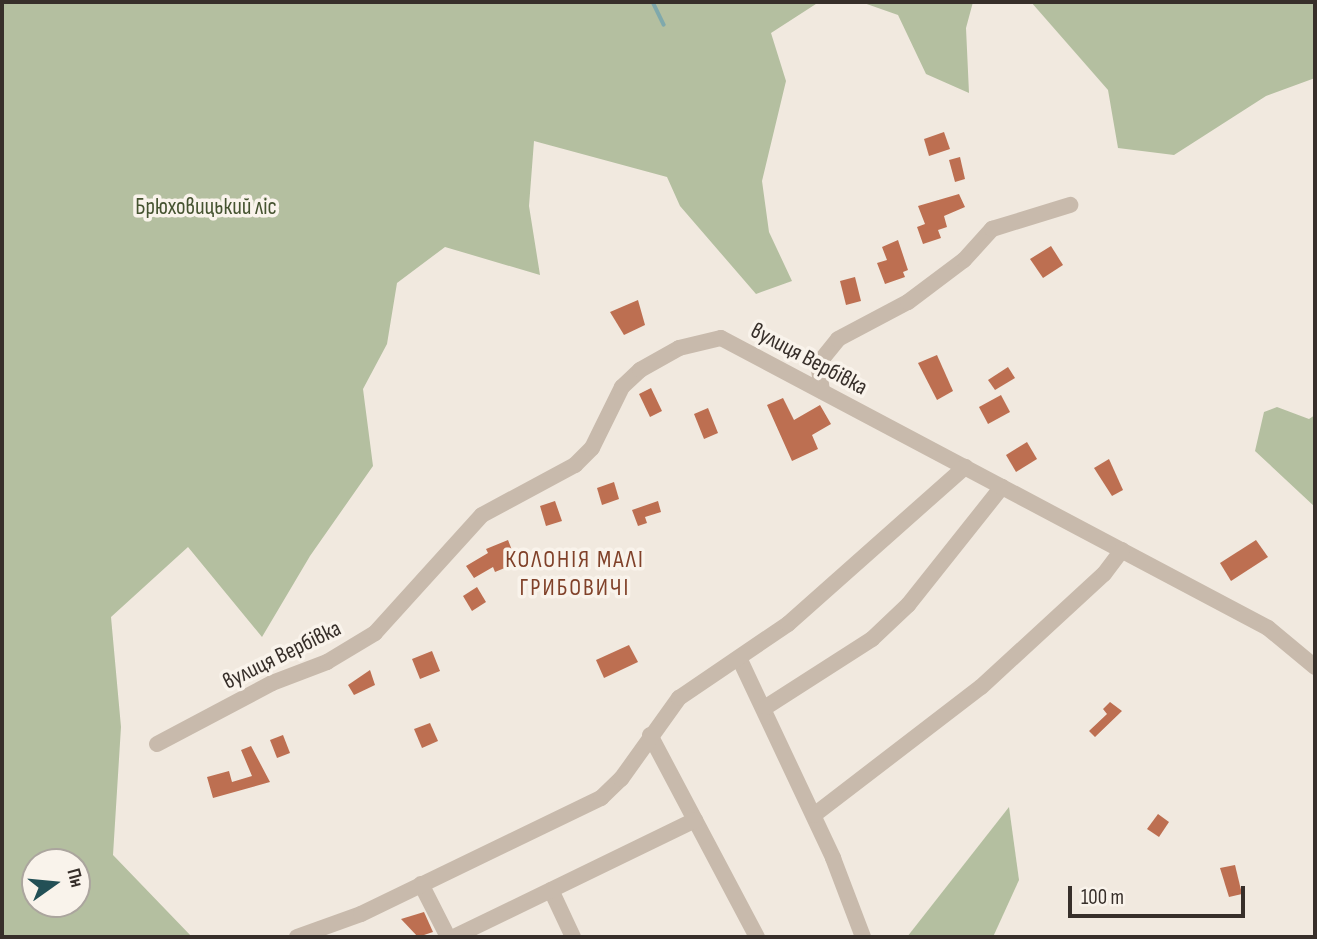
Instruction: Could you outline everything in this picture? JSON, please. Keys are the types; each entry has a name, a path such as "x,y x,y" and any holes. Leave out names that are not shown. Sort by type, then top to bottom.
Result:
{"street":[{"path":"822,391 818,364 838,340 908,302 964,260 992,229 1070,205"},
{"name":"вулиця Вербівка","path":"157,744 272,683 327,662 375,632 482,515 575,465 592,447 622,387 653,362 680,348 721,338 1268,628 1315,667"},
{"path":"306,936 601,798 621,779 679,698 740,660 788,624 965,467"},
{"path":"766,707 873,639 908,604 1002,486"},
{"path":"814,815 981,687 1104,573 1122,550"},
{"path":"740,660 766,707 814,815 863,937"},
{"path":"650,735 757,937"},
{"path":"454,937 695,820"},
{"path":"421,884 448,937"},
{"path":"551,890 573,937"}],"green space":[{"name":"Брюховицький ліс","path":"2,2 819,2 771,33 786,81 762,181 769,232 792,281 756,294 680,206 667,177 534,141 529,206 540,275 445,247 397,283 387,344 363,389 373,466 310,556 262,637 188,547 111,617 121,727 113,855 192,937 2,937"},
{"path":"861,2 973,2 966,28 969,93 926,74 898,15"},
{"path":"1031,2 1315,2 1315,78 1266,96 1174,155 1118,148 1108,90"},
{"path":"1277,407 1309,419 1315,415 1315,507 1255,451 1264,412"},
{"path":"1009,807 1019,880 993,937 907,937"}],"building":[{"path":"944,132 950,149 929,156 924,139"},
{"path":"960,157 965,179 955,182 949,160"},
{"path":"959,194 965,207 944,216 947,227 938,230 941,238 923,244 917,227 925,224 918,206"},
{"path":"898,240 908,270 903,272 905,277 885,284 877,263 887,260 882,247"},
{"path":"1051,246 1063,265 1043,278 1030,259"},
{"path":"855,277 861,301 846,305 840,281"},
{"path":"638,300 645,325 624,335 610,312"},
{"path":"937,355 953,391 937,400 918,363"},
{"path":"1008,367 1015,378 995,390 988,380"},
{"path":"651,388 662,411 650,417 639,394"},
{"path":"1001,395 1010,412 988,424 979,407"},
{"path":"783,398 794,420 820,405 831,424 812,435 818,449 792,461 767,405"},
{"path":"708,408 718,433 704,439 694,414"},
{"path":"1027,442 1037,459 1016,472 1006,455"},
{"path":"1109,459 1123,490 1112,496 1094,468"},
{"path":"614,482 619,499 602,505 597,488"},
{"path":"555,501 562,521 546,526 540,506"},
{"path":"658,501 661,512 645,517 647,523 638,526 632,510"},
{"path":"508,540 517,563 495,572 493,567 474,578 466,566 488,553 486,549"},
{"path":"1256,540 1268,557 1231,581 1220,563"},
{"path":"477,587 486,602 472,611 463,596"},
{"path":"629,645 638,662 604,678 596,660"},
{"path":"432,651 440,671 420,679 412,659"},
{"path":"370,670 375,685 354,695 348,685"},
{"path":"1110,702 1122,711 1095,737 1089,731 1107,714 1103,709"},
{"path":"430,723 438,741 422,748 414,729"},
{"path":"283,735 290,753 277,758 270,740"},
{"path":"251,746 270,782 213,798 207,777 229,771 232,782 252,776 241,750"},
{"path":"1158,814 1169,822 1159,837 1147,829"},
{"path":"1235,865 1242,894 1229,897 1220,868"},
{"path":"424,912 433,932 418,937 401,919"}],"waterway":[{"path":"653,2 664,25"}],"district":[{"name":"КОЛОНІЯ МАЛІ ГРИБОВИЧІ","path":"575,574"}]}
